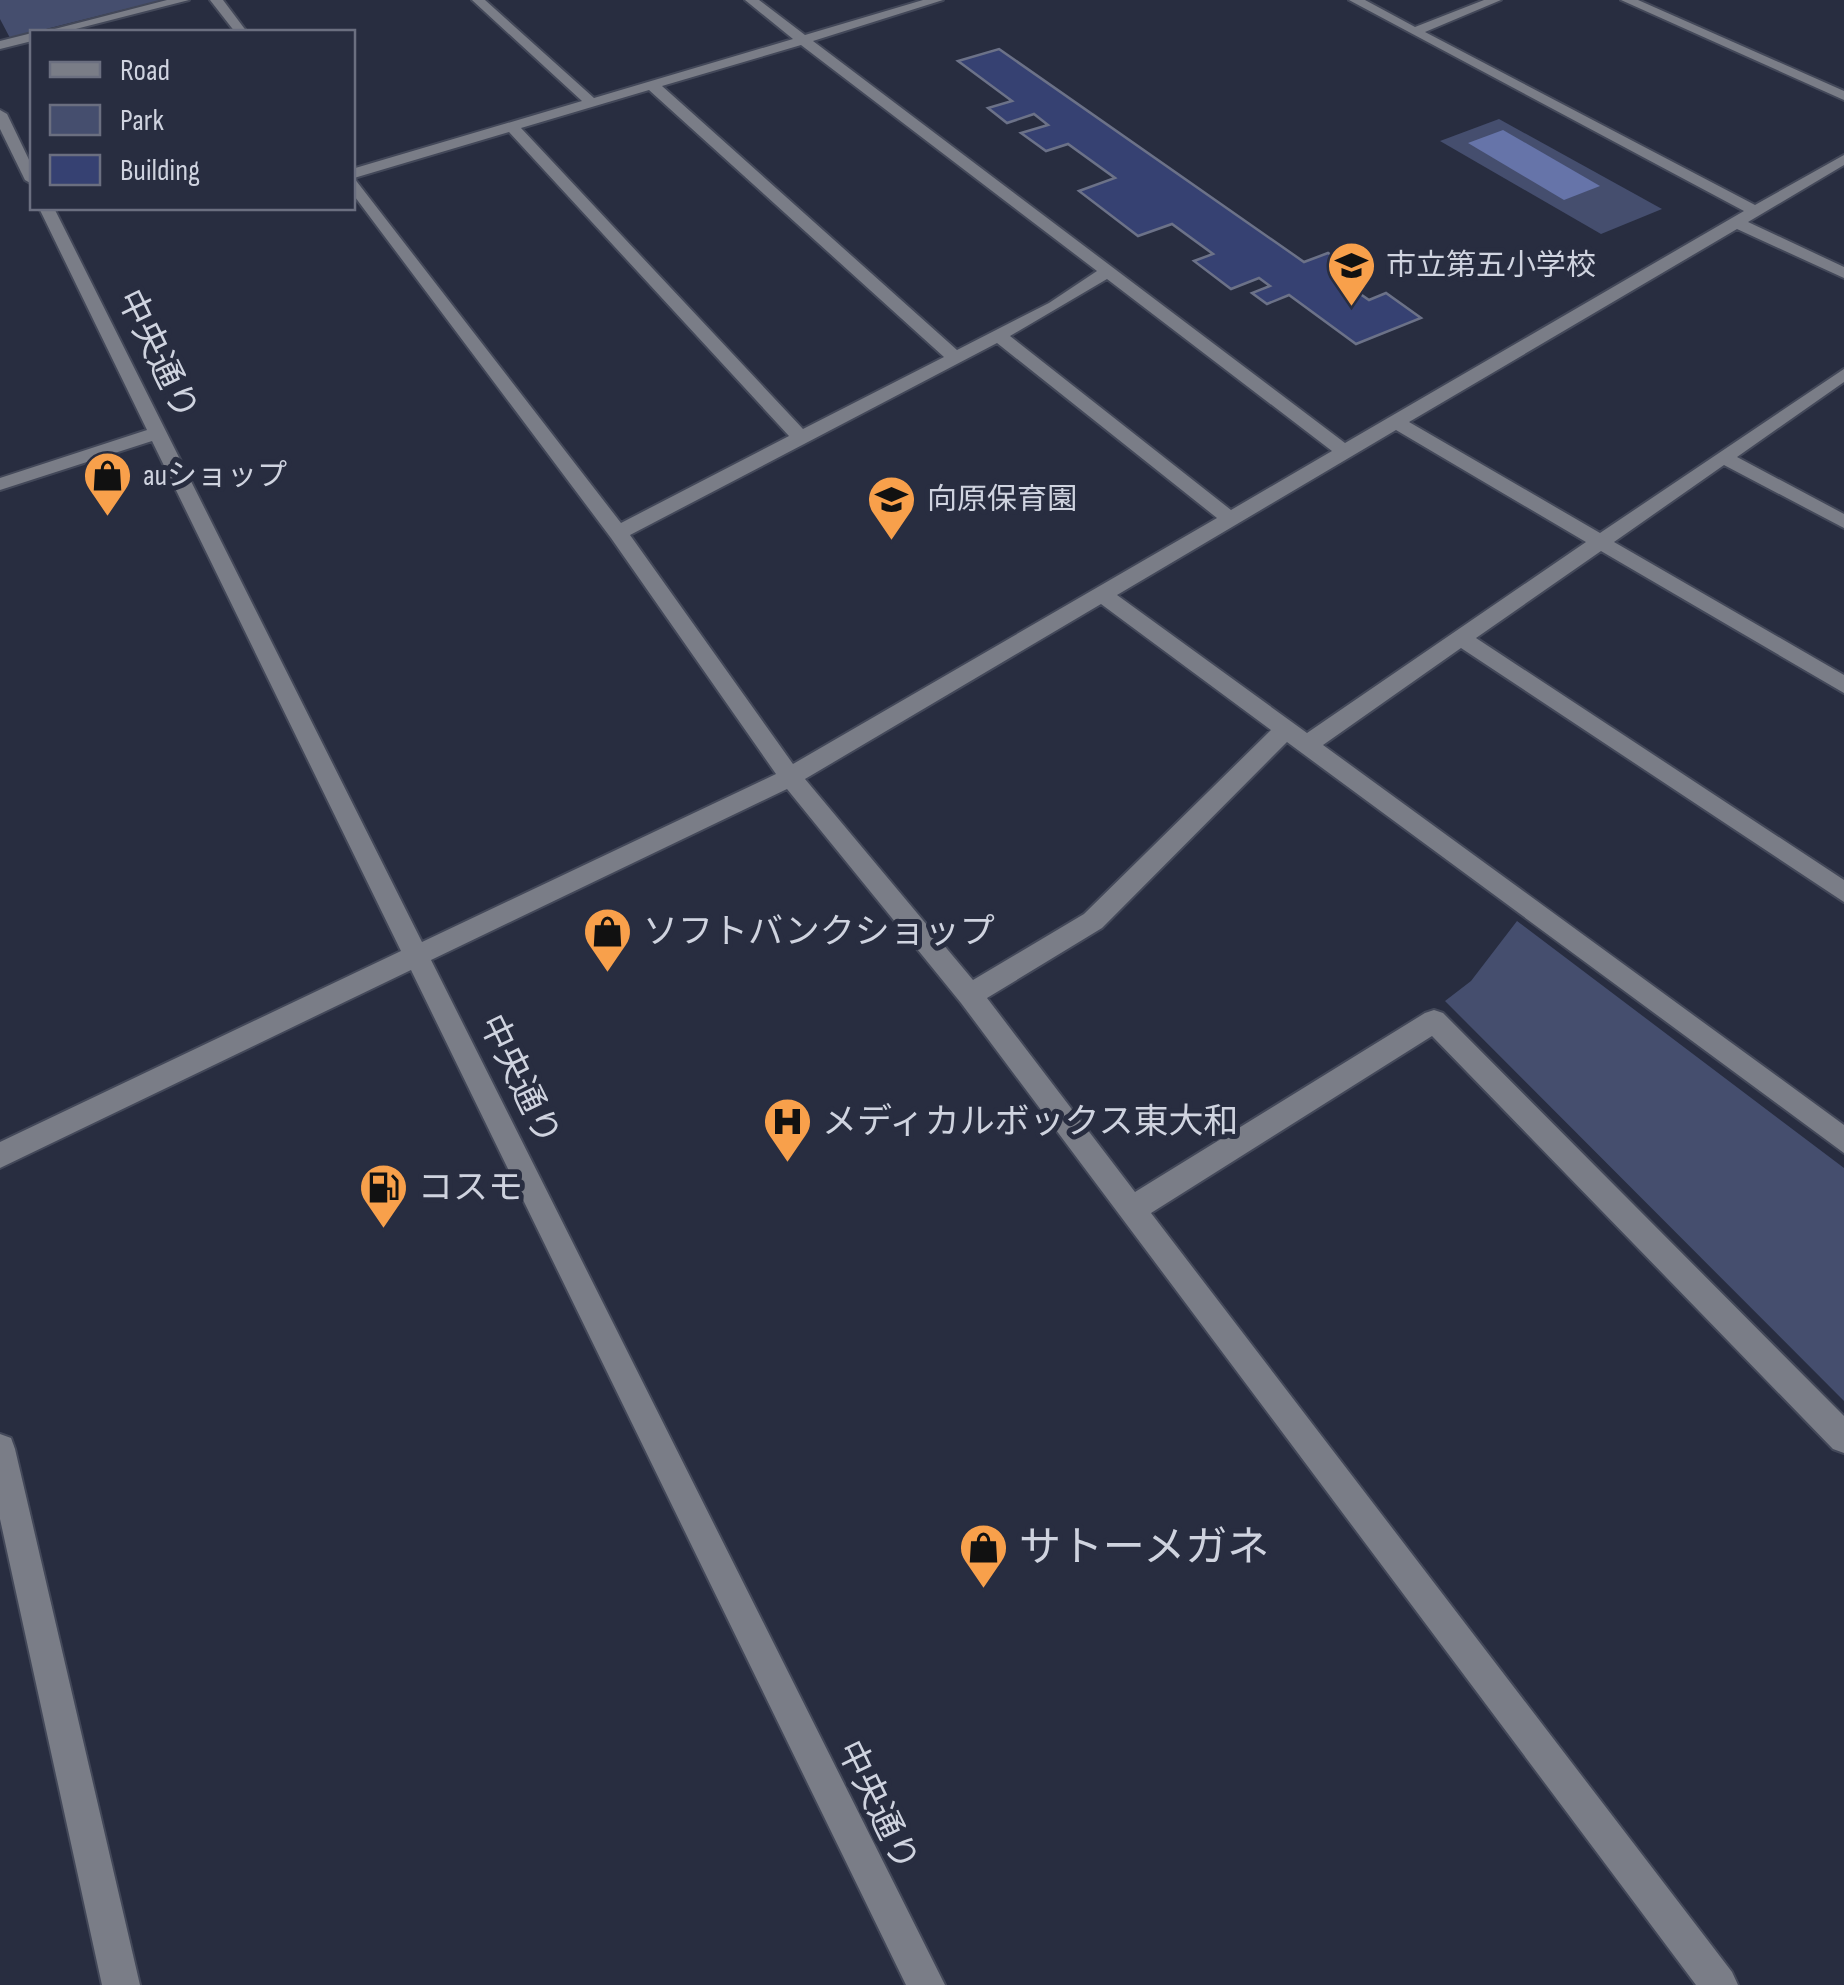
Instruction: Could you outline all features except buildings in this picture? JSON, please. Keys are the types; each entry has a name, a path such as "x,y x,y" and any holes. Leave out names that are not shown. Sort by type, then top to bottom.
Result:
{"street":[{"path":"58,30 183,0"},
{"path":"216,0 239,30"},
{"path":"478,0 592,103"},
{"path":"751,0 1344,452"},
{"path":"355,173 937,0"},
{"path":"1355,0 1844,273"},
{"path":"1416,31 1495,0"},
{"path":"1627,0 1844,96"},
{"path":"0,45 30,38"},
{"path":"652,85 954,357"},
{"path":"0,114 30,176"},
{"path":"512,127 800,436"},
{"path":"0,1154 790,778 1844,159"},
{"path":"355,186 618,533 790,778 970,995 1719,1985"},
{"name":"中央通り","path":"47,210 926,1985"},
{"path":"618,533 1055,306 1110,270"},
{"path":"998,335 1230,518"},
{"path":"1306,745 1842,378"},
{"path":"1395,422 1844,685"},
{"path":"0,484 157,434"},
{"path":"1723,458 1844,522"},
{"path":"1102,594 1844,1142"},
{"path":"1461,638 1844,892"},
{"path":"970,995 1093,921 1285,730"},
{"path":"1133,1210 1434,1021 1844,1438"},
{"path":"0,1449 121,1985"}],"green space":[{"path":"0,0 162,0 10,38 0,19"},
{"path":"1499,119 1662,209 1601,234 1440,141"},
{"path":"1517,921 1844,1168 1844,1401 1445,1001 1471,981"}],"shaded area":[{"path":"1503,130 1600,186 1564,200 1468,143"}],"place":[{"name":"市立第五小学校","path":"1351,308"},
{"name":"auショップ","path":"108,518"},
{"name":"向原保育園","path":"892,542"},
{"name":"ソフトバンクショップ","path":"608,974"},
{"name":"メディカルボックス東大和","path":"787,1164"},
{"name":"コスモ","path":"383,1230"},
{"name":"サトーメガネ","path":"984,1590"}]}
